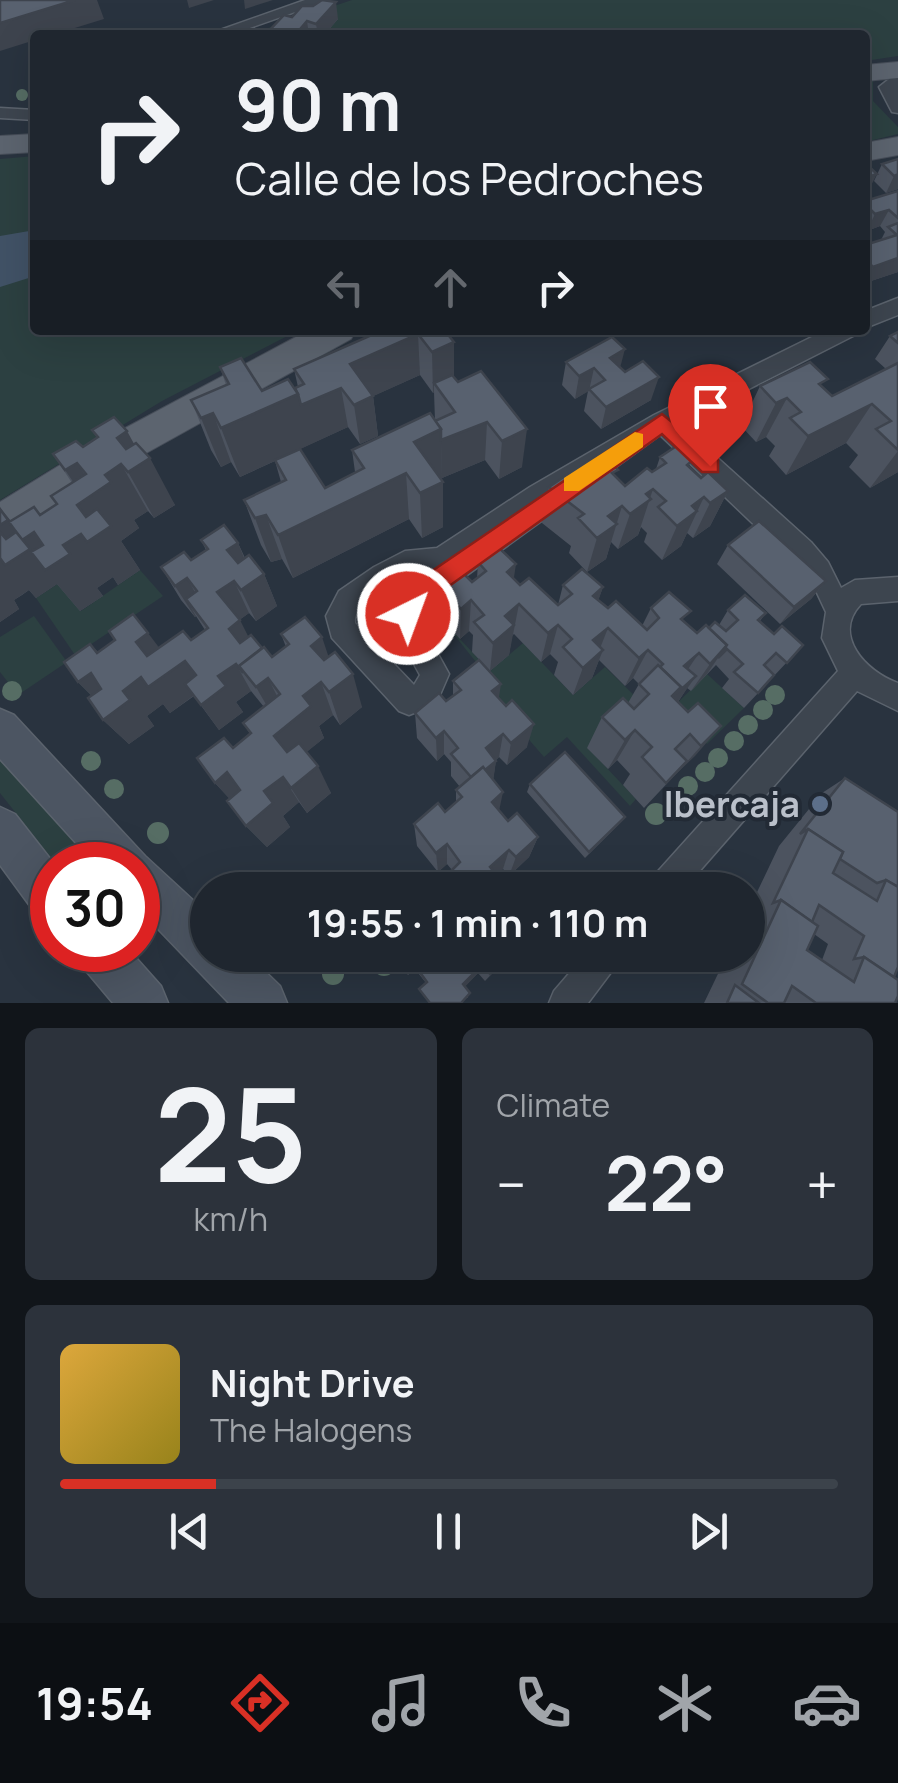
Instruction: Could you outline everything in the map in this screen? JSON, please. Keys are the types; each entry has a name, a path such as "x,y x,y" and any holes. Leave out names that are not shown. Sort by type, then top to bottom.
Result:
{"main road":[{"path":"870,73 898,70"},
{"path":"870,151 898,146"},
{"path":"0,523 100,460 331,335"},
{"path":"0,729 105,842"},
{"path":"0,829 30,869"},
{"path":"160,899 190,929"},
{"path":"117,972 144,1003"},
{"path":"231,972 263,1003"}],"street":[{"path":"229,30 321,0"},
{"path":"898,77 888,87 898,108"},
{"path":"0,113 30,115"},
{"path":"870,318 898,306"},
{"path":"656,426 416,596 408,614 412,635 435,674 426,694 408,702 342,629 340,616 348,600 383,575 405,563 442,560 539,494 656,426 835,335"},
{"path":"656,426 802,550 819,570 838,610"},
{"path":"898,589 868,587 845,599 838,610 834,634 855,673 872,687 898,697"},
{"path":"678,872 855,673"},
{"path":"566,1003 592,972"}],"green space":[{"path":"352,0 898,0 898,56 870,60 870,30 262,30"},
{"path":"873,81 873,101 898,127 898,134 870,141"},
{"path":"30,156 30,335 289,335 162,401 0,500 0,159"},
{"path":"140,570 163,596 75,655 36,598 59,583 81,611"},
{"path":"34,616 67,662 18,695 0,672 0,637"},
{"path":"443,621 490,671 523,643 573,695 605,667 639,700 588,748 636,799 630,806 567,737 544,757 480,683 476,662"},
{"path":"707,674 744,708 707,744 672,708"},
{"path":"0,751 82,842 39,842 0,793"}],"water":[{"path":"30,231 30,278 0,287 0,236"}],"building":[{"path":"0,0 75,0 0,23"},
{"path":"322,0 336,2 316,24 307,21 299,30 270,30 284,15 292,17 302,6 313,6"},
{"path":"898,159 898,174 894,176 882,164"},
{"path":"898,191 898,218 889,210 875,214 870,209 870,199"},
{"path":"898,223 898,258 873,267 870,243 897,235 888,227"},
{"path":"372,335 416,335 350,364 373,396 354,405 341,388 301,405 295,388 304,384 294,369"},
{"path":"419,335 448,335 454,342 432,352"},
{"path":"612,337 625,349 610,358 625,372 643,361 659,377 606,407 589,389 605,380 594,368 579,376 566,362"},
{"path":"241,358 262,391 288,379 298,394 221,428 213,413 201,418 191,400 229,384 220,367"},
{"path":"810,362 828,379 819,384 832,396 898,363 898,450 876,429 891,421 872,404 808,436 790,418 801,412 787,398 776,403 760,386"},
{"path":"481,371 527,429 502,441 487,422 441,440 441,429 435,421 455,412 434,383 452,375 458,382"},
{"path":"430,413 441,429 414,442 443,482 420,493 406,473 278,535 266,515 255,518 244,500 286,480 275,460 300,449 325,488 364,468 352,450"},
{"path":"114,417 127,431 117,438 126,449 136,443 150,458 128,472 121,464 105,475 111,482 77,505 86,517 97,509 111,526 87,542 81,534 63,545 70,554 45,570 31,552 43,545 34,532 22,540 9,522 34,507 40,515 57,504 51,496 86,474 77,463 65,470 53,454 76,441 83,447 98,437 92,430"},
{"path":"678,445 693,460 687,465 701,478 708,472 728,491 710,503 704,497 692,506 697,511 677,526 658,507 666,501 653,489 646,494 651,499 630,514 622,506 608,516 617,524 597,538 578,518 584,514 549,487 568,474 574,480 586,472 581,466 602,453 618,470 612,473 625,486 647,468 652,472 666,463 660,457"},
{"path":"0,509 8,520 0,525"},
{"path":"759,521 826,581 794,607 728,545"},
{"path":"224,525 238,543 227,550 238,563 249,555 264,574 241,590 234,581 217,592 240,620 229,629 240,643 251,635 262,648 239,666 243,673 236,664 218,676 226,686 201,705 185,684 196,675 185,661 148,687 141,677 123,691 130,700 103,720 88,698 101,689 91,673 78,682 64,662 90,644 97,653 115,640 109,631 133,614 148,633 136,642 147,656 183,631 191,640 208,628 186,599 197,591 187,578 175,586 161,567 184,552 191,560 208,549 201,540"},
{"path":"0,532 6,539 16,532 30,549 5,565 0,558"},
{"path":"498,547 516,564 507,572 520,585 529,578 558,605 572,594 563,585 582,569 603,587 593,596 608,608 616,601 647,630 659,618 651,608 669,592 691,611 681,619 697,633 706,625 727,645 710,664 699,653 684,666 696,676 676,694 681,687 660,667 663,664 648,650 639,658 608,628 593,640 603,650 583,668 563,647 572,639 558,625 548,633 519,604 505,616 514,625 493,643 474,622 484,615 471,600 461,609 443,589 463,573 472,582 486,571 478,562"},
{"path":"745,595 766,613 758,620 774,634 782,626 803,645 787,663 776,653 764,665 774,675 758,693 734,672 743,664 727,649 718,658 727,645 709,628 715,622 726,631 738,620 728,610"},
{"path":"305,617 322,637 311,646 324,660 335,652 353,674 329,692 321,682 303,696 311,706 274,736 287,752 299,743 318,766 291,788 283,777 264,791 273,803 246,826 227,801 240,790 227,772 215,783 197,758 224,738 233,748 251,733 243,723 280,694 268,678 256,687 239,666 264,647 272,657 289,644 281,634"},
{"path":"479,660 501,684 492,691 506,706 512,700 534,724 511,743 503,734 486,748 496,761 471,777 451,754 458,748 444,731 436,738 415,713 439,693 446,701 461,690 453,681"},
{"path":"658,665 681,687 672,696 688,712 698,703 721,726 701,746 690,734 675,749 687,761 666,783 642,757 652,747 635,730 625,740 602,717 623,698 634,709 649,694 639,684"},
{"path":"565,752 625,817 589,852 530,784"},
{"path":"483,767 503,792 492,802 508,821 517,813 538,837 516,857 509,850 490,867 494,872 450,872 460,862 447,844 436,853 414,824 438,803 445,812 462,797 456,790"},
{"path":"845,778 898,812 898,887 886,880 877,883 840,859 843,852 808,829 800,834"},
{"path":"808,829 843,852 833,873 877,901 886,880 898,887 898,967 894,977 864,957 854,959 864,936 819,905 812,922 781,900 773,903"},
{"path":"781,900 818,926 807,950 854,982 864,957 898,980 895,1003 816,1003 792,986 784,1003 768,1003 742,984 748,972 765,972 765,934"},
{"path":"420,972 475,972 463,984 470,993 461,1003 430,1003 419,989 427,982"},
{"path":"735,985 759,1003 727,1003"}],"slow traffic":[{"path":"571,484 635,440"}],"place":[{"name":"Ibercaja","path":"820,804"}],"route":[{"path":"408,614 416,596 662,422 710,466"}]}
